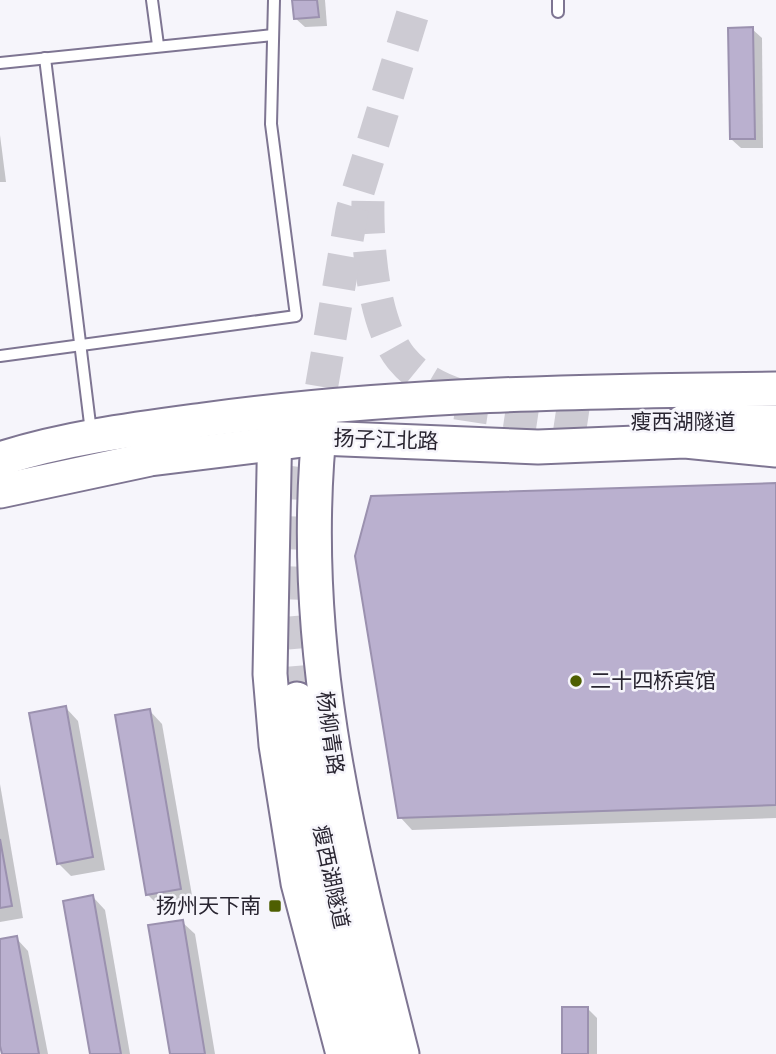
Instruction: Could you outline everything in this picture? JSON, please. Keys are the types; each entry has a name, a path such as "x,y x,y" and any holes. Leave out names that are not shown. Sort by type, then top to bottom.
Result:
{"main road":[{"name":"扬子江北路","path":"0,459 92,438 275,426 575,392 776,389"},
{"name":"扬子江北路","path":"321,421 538,447 685,441 776,450"},
{"name":"杨柳青路","path":"321,421 312,547 317,641 338,788 402,1054"},
{"name":"瘦西湖隧道","path":"589,423 776,422"},
{"name":"扬子江北路","path":"0,491 150,459 275,426"},
{"path":"275,426 270,674 276,744 298,883 343,1054"},
{"name":"瘦西湖隧道","path":"297,699 328,871 372,1054"}],"lane":[{"path":"152,0 158,45"},
{"path":"0,355 296,316 271,124 274,0"},
{"path":"558,0 558,12"},
{"path":"0,62 273,34"},
{"path":"45,58 92,438"}],"building":[{"path":"292,0 317,0 319,17 294,19"},
{"path":"753,27 755,139 730,139 728,28"},
{"name":"二十四桥宾馆","path":"776,483 776,805 398,818 355,556 371,496"},
{"path":"66,706 93,857 57,864 29,713"},
{"path":"150,709 181,889 146,895 115,715"},
{"path":"0,839 12,906 0,908"},
{"path":"93,895 121,1054 90,1054 63,901"},
{"path":"183,920 205,1054 170,1054 148,925"},
{"path":"17,936 39,1054 2,1054 0,1046 0,939"},
{"path":"562,1007 588,1007 588,1054 562,1054"}],"tunnel":[{"path":"313,436 352,211 417,0"},
{"path":"368,201 374,283 378,305 392,343 408,366 423,378 441,388 470,398"},
{"path":"456,403 589,423"},
{"path":"297,699 289,603 294,487 304,413"}],"place":[{"name":"二十四桥宾馆","path":"576,681"},
{"name":"扬州天下南","path":"275,906"}]}
